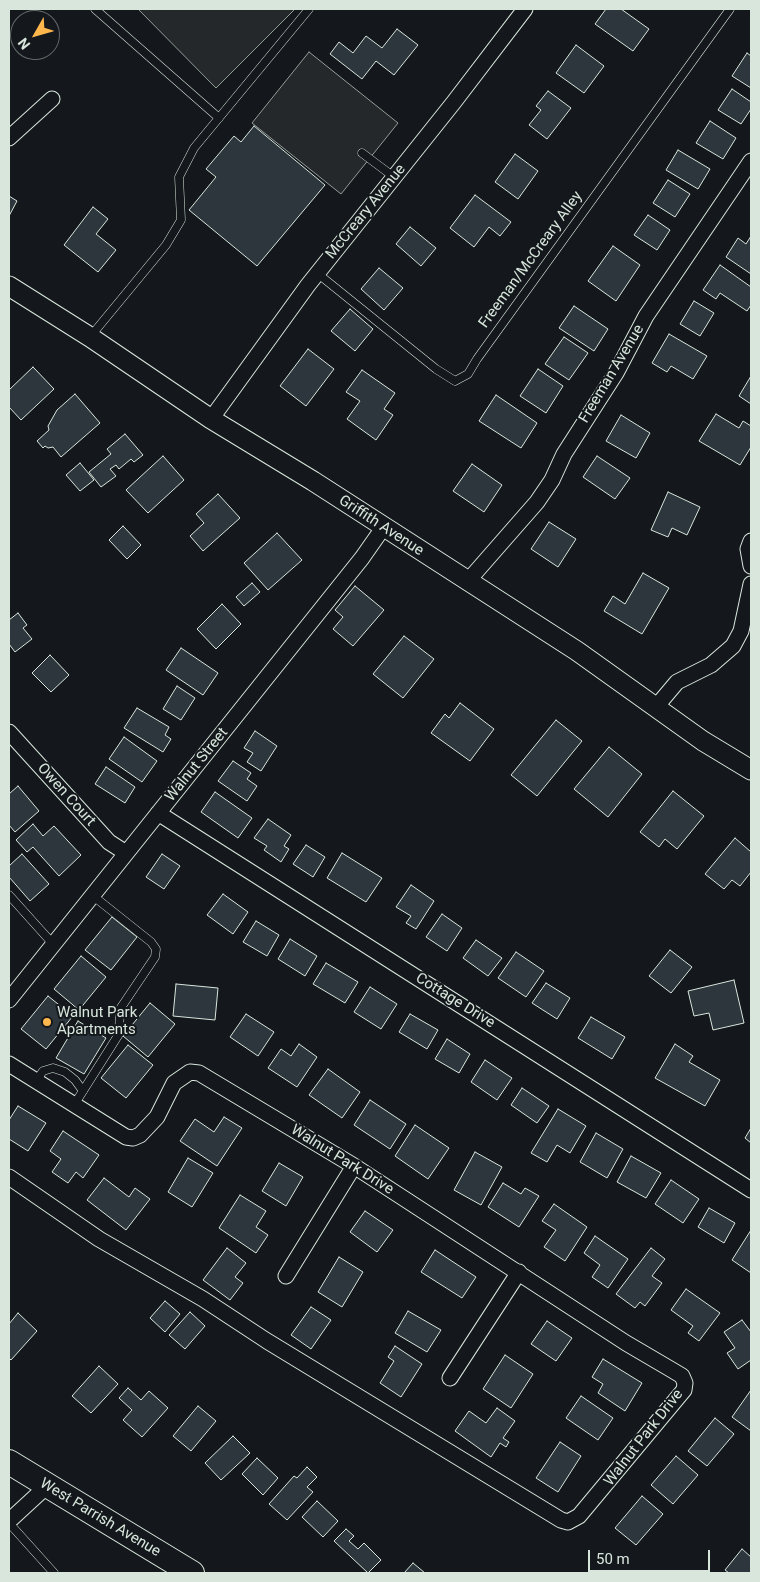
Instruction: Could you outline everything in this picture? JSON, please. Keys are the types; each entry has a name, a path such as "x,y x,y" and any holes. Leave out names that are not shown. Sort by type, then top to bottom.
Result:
{"main road":[{"name":"West Parrish Avenue","path":"12,1469 47,1486 192,1573"}],"street":[{"name":"McCreary Avenue","path":"211,419 318,273 525,9"},
{"path":"9,138 52,99"},
{"name":"Freeman Avenue","path":"467,582 537,502 552,480 564,454 616,374 646,316 751,161"},
{"name":"Griffith Avenue","path":"9,286 90,337 211,419 313,481 383,528 577,651 703,741 751,770"},
{"name":"Walnut Street","path":"9,1000 362,558 383,528"},
{"path":"751,541 748,549 751,566"},
{"path":"656,707 677,682 711,665 733,646 741,631 751,584"},
{"name":"Owen Court","path":"9,732 109,842 126,853"},
{"name":"Cottage Drive","path":"158,813 751,1190"},
{"name":"Walnut Park Drive","path":"9,1064 126,1137 133,1138 140,1136 157,1117 174,1083 182,1075 190,1072 199,1073 354,1166 626,1343 682,1376 685,1383 679,1398 589,1505 579,1516 568,1522 561,1520 267,1341 203,1299 99,1239 9,1177"},
{"path":"286,1276 354,1166"},
{"path":"450,1378 519,1272"},
{"path":"9,1522 47,1486"}],"lane":[{"path":"95,9 219,118"},
{"path":"90,337 166,245 181,220 179,177 194,148 309,9"},
{"name":"Freeman/McCreary Alley","path":"318,273 436,369 455,381 468,374 730,9"},
{"path":"362,153 394,177"},
{"path":"9,895 53,944"},
{"path":"74,1105 119,1034 120,1009 155,957 156,949 151,942 92,895"},
{"path":"36,1080 43,1071 53,1068 65,1072 75,1080 83,1091"},
{"path":"9,1522 54,1573"}],"shaded area":[{"path":"138,9 295,9 216,88"},
{"path":"309,52 398,123 341,194 252,123"}],"building":[{"path":"606,9 621,9 649,29 633,51 595,24"},
{"path":"397,29 418,45 394,75 376,61 362,79 330,54 339,42 353,53 366,36 382,48"},
{"path":"576,45 604,66 584,93 556,73"},
{"path":"747,53 751,56 751,88 732,76"},
{"path":"732,89 751,102 751,109 741,124 718,110"},
{"path":"548,91 571,108 547,139 529,125 541,110 536,106"},
{"path":"710,121 736,138 723,159 696,143"},
{"path":"254,126 325,185 257,266 189,210 216,177 206,169 234,136 241,142"},
{"path":"678,150 710,169 698,189 666,170"},
{"path":"515,154 538,171 518,199 495,182"},
{"path":"668,180 690,194 675,217 653,203"},
{"path":"475,195 511,222 500,236 489,227 474,247 450,228"},
{"path":"9,196 17,201 9,216"},
{"path":"93,207 108,219 96,234 116,250 98,272 64,245"},
{"path":"648,215 670,230 657,250 634,235"},
{"path":"410,227 436,248 421,266 396,244"},
{"path":"751,236 751,274 726,257 738,238 746,244"},
{"path":"613,246 640,265 616,301 588,281"},
{"path":"720,265 751,287 751,305 747,311 720,293 716,299 703,290"},
{"path":"379,268 403,288 384,310 361,289"},
{"path":"694,301 714,313 700,336 680,324"},
{"path":"574,306 608,329 594,351 559,328"},
{"path":"350,309 373,329 355,351 331,331"},
{"path":"669,334 707,356 693,379 671,366 667,372 652,363"},
{"path":"564,337 588,353 569,380 545,364"},
{"path":"308,349 334,369 306,406 280,386"},
{"path":"33,367 54,389 21,420 9,407 9,390"},
{"path":"538,369 563,386 546,413 520,396"},
{"path":"362,370 395,393 384,409 393,415 376,440 347,419 360,401 346,392"},
{"path":"751,376 751,404 739,396"},
{"path":"75,394 100,423 61,457 53,447 48,448 45,446 43,448 37,441 49,430 48,426 57,410"},
{"path":"496,395 537,423 521,448 479,421"},
{"path":"716,414 739,428 743,421 751,426 751,447 740,465 699,441"},
{"path":"621,415 650,433 636,458 606,441"},
{"path":"125,434 143,455 134,462 131,459 119,469 116,465 110,469 116,476 101,487 89,472 111,454 107,449"},
{"path":"163,456 184,480 148,513 126,490"},
{"path":"597,456 630,478 615,499 583,477"},
{"path":"80,463 94,480 80,491 66,475"},
{"path":"472,464 502,485 484,512 453,491"},
{"path":"668,492 700,507 687,535 672,528 668,537 651,530"},
{"path":"218,494 240,518 203,551 190,536 204,523 196,514"},
{"path":"549,522 576,539 558,567 531,549"},
{"path":"123,526 141,545 127,559 109,540"},
{"path":"277,533 302,560 268,590 244,563"},
{"path":"643,573 669,588 642,634 604,611 613,596 625,604"},
{"path":"252,583 260,592 244,606 236,597"},
{"path":"355,586 384,610 353,646 333,629 343,617 335,610"},
{"path":"222,604 241,624 216,649 197,629"},
{"path":"18,613 27,625 23,628 32,639 15,652 9,644 9,620"},
{"path":"404,636 434,659 403,698 373,674"},
{"path":"181,648 218,673 203,695 166,670"},
{"path":"50,655 69,675 51,692 32,673"},
{"path":"177,686 195,698 181,720 163,709"},
{"path":"460,703 494,729 470,761 431,733 445,714 449,718"},
{"path":"137,708 169,727 165,735 171,739 163,752 124,728"},
{"path":"556,720 582,741 537,796 511,775"},
{"path":"255,731 277,746 261,771 247,762 253,753 244,748"},
{"path":"124,737 157,761 142,782 109,759"},
{"path":"609,747 642,774 608,817 574,789"},
{"path":"233,761 251,773 247,779 257,786 247,801 218,781"},
{"path":"106,767 135,787 125,803 95,784"},
{"path":"18,786 39,811 15,832 9,825 9,794"},
{"path":"673,791 704,816 677,849 665,839 659,847 640,832"},
{"path":"215,792 252,818 238,838 201,812"},
{"path":"268,819 291,835 284,846 289,849 281,862 264,850 267,846 254,838"},
{"path":"33,824 43,836 54,826 81,855 59,876 33,847 27,852 16,840"},
{"path":"735,838 751,852 751,872 740,886 732,880 724,889 705,874"},
{"path":"306,845 325,857 313,877 293,864"},
{"path":"342,853 382,878 366,902 327,878"},
{"path":"22,854 49,884 30,901 9,877 9,866"},
{"path":"162,854 180,866 164,889 146,877"},
{"path":"411,885 434,901 416,929 406,923 411,916 396,907"},
{"path":"223,894 248,912 233,934 207,915"},
{"path":"442,914 462,928 447,951 426,937"},
{"name":"Walnut Park Apartments","path":"112,917 137,937 111,970 85,950"},
{"path":"256,921 279,935 267,956 243,942"},
{"path":"290,939 317,956 305,976 278,959"},
{"path":"476,940 502,958 488,976 463,958"},
{"path":"670,950 692,967 671,993 649,976"},
{"path":"516,952 544,971 526,997 498,978"},
{"name":"Walnut Park Apartments","path":"81,956 106,977 79,1010 54,989"},
{"path":"326,963 358,982 345,1003 313,984"},
{"path":"734,980 744,1023 713,1030 709,1013 694,1016 688,991"},
{"path":"546,983 570,998 557,1019 532,1003"},
{"name":"Walnut Park Apartments","path":"176,984 218,988 215,1020 173,1016"},
{"path":"370,987 397,1004 381,1029 354,1012"},
{"name":"Walnut Park Apartments","path":"48,996 73,1016 46,1049 21,1029"},
{"name":"Walnut Park Apartments","path":"150,1003 175,1024 148,1057 123,1036"},
{"path":"246,1014 274,1032 258,1056 230,1037"},
{"path":"410,1014 438,1030 427,1049 399,1032"},
{"path":"591,1017 625,1037 612,1059 578,1038"},
{"name":"Walnut Park Apartments","path":"78,1021 106,1038 84,1074 56,1058"},
{"path":"447,1039 470,1054 459,1073 435,1059"},
{"path":"299,1044 317,1057 297,1087 268,1068 281,1049 291,1056"},
{"path":"675,1044 693,1056 689,1062 720,1080 705,1106 655,1078"},
{"name":"Walnut Park Apartments","path":"128,1045 153,1065 126,1098 101,1078"},
{"path":"485,1060 512,1078 497,1100 471,1082"},
{"path":"328,1069 360,1092 342,1118 309,1095"},
{"path":"522,1088 549,1106 537,1123 511,1105"},
{"path":"370,1100 406,1124 390,1149 354,1125"},
{"path":"18,1106 46,1123 28,1151 9,1139 9,1120"},
{"path":"558,1109 586,1126 570,1153 557,1145 547,1162 531,1153"},
{"path":"224,1117 242,1128 217,1166 180,1141 195,1119 214,1132"},
{"path":"415,1125 449,1148 428,1179 395,1156"},
{"path":"751,1128 751,1143 745,1138"},
{"path":"63,1131 99,1155 83,1178 76,1172 68,1183 52,1172 61,1159 50,1151"},
{"path":"596,1133 623,1149 607,1178 580,1162"},
{"path":"475,1152 502,1167 481,1205 454,1190"},
{"path":"631,1156 661,1173 646,1198 617,1182"},
{"path":"188,1158 213,1173 192,1207 168,1192"},
{"path":"279,1163 303,1177 286,1206 262,1191"},
{"path":"104,1178 129,1197 135,1188 150,1199 126,1230 87,1200"},
{"path":"671,1180 699,1199 683,1223 655,1204"},
{"path":"503,1183 521,1194 525,1188 539,1196 519,1227 488,1207"},
{"path":"240,1195 266,1211 256,1227 268,1235 256,1253 219,1228"},
{"path":"554,1204 587,1227 565,1261 544,1247 556,1230 542,1221"},
{"path":"709,1208 735,1223 724,1243 698,1227"},
{"path":"365,1211 393,1230 377,1252 350,1232"},
{"path":"751,1230 751,1273 732,1260"},
{"path":"595,1236 628,1259 608,1288 592,1277 600,1265 584,1253"},
{"path":"227,1248 246,1263 235,1277 243,1283 230,1300 203,1280"},
{"path":"651,1248 665,1259 652,1276 662,1283 645,1306 640,1302 635,1308 616,1294"},
{"path":"435,1250 476,1277 462,1298 421,1272"},
{"path":"339,1257 363,1272 342,1307 318,1292"},
{"path":"686,1289 720,1313 699,1341 688,1333 693,1326 671,1310"},
{"path":"165,1301 180,1314 165,1332 150,1318"},
{"path":"311,1307 331,1320 311,1349 291,1335"},
{"path":"408,1311 441,1330 427,1352 395,1333"},
{"path":"190,1312 205,1326 185,1349 169,1335"},
{"path":"18,1313 37,1331 11,1360 9,1358 9,1324"},
{"path":"742,1320 751,1332 751,1360 738,1369 727,1353 735,1348 724,1332"},
{"path":"547,1321 572,1338 556,1361 531,1344"},
{"path":"395,1346 422,1364 401,1397 380,1383 394,1361 388,1357"},
{"path":"505,1355 533,1374 511,1408 483,1389"},
{"path":"603,1359 642,1383 625,1411 598,1393 603,1384 592,1377"},
{"path":"99,1366 118,1384 91,1413 72,1396"},
{"path":"128,1388 141,1400 149,1391 168,1408 142,1437 123,1420 132,1410 119,1398"},
{"path":"751,1390 751,1431 732,1417"},
{"path":"581,1396 613,1418 598,1440 566,1418"},
{"path":"198,1406 216,1421 191,1451 173,1436"},
{"path":"497,1408 515,1421 503,1438 509,1442 506,1447 500,1443 491,1457 455,1431 469,1411 486,1423"},
{"path":"715,1418 734,1434 707,1466 688,1451"},
{"path":"233,1436 250,1453 221,1480 205,1463"},
{"path":"560,1442 581,1456 558,1492 536,1478"},
{"path":"676,1456 698,1475 673,1504 651,1485"},
{"path":"257,1458 278,1478 263,1495 242,1474"},
{"path":"307,1467 317,1477 307,1487 313,1492 287,1520 269,1504 294,1476 297,1478"},
{"path":"642,1496 663,1514 636,1545 615,1528"},
{"path":"317,1501 338,1521 323,1537 302,1517"},
{"path":"346,1529 354,1536 349,1541 358,1549 364,1543 381,1560 368,1573 334,1541"},
{"path":"742,1549 751,1557 751,1573 729,1573 725,1570"},
{"path":"413,1563 425,1573 404,1573"}],"place":[{"name":"Walnut Park Apartments","path":"47,1022"}]}
